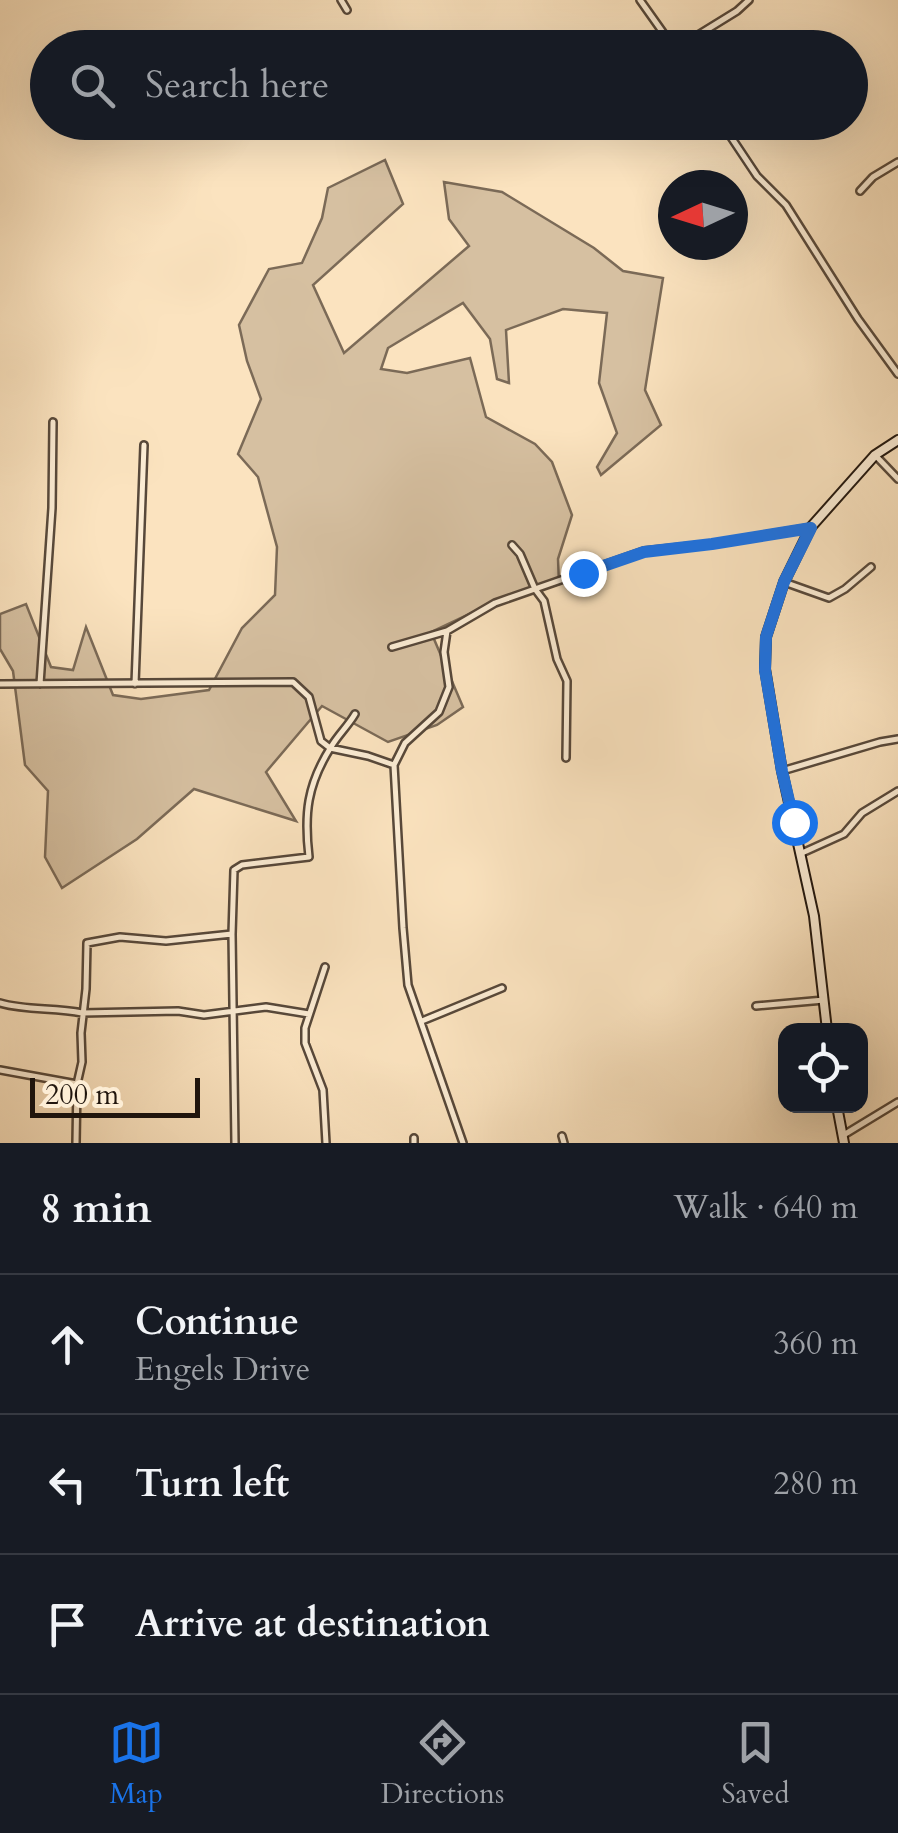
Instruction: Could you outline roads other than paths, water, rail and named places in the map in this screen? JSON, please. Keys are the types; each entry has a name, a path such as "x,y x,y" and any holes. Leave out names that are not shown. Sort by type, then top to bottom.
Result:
{"street":[{"path":"342,0 347,10"},
{"path":"640,0 662,30"},
{"path":"705,30 749,0"},
{"path":"733,140 758,176 786,205 848,304 898,374"},
{"path":"860,191 873,177 898,162"},
{"path":"40,684 52,508 53,422"},
{"path":"826,1023 814,916 782,771 765,670 766,637 784,582 811,528 875,455 898,440"},
{"path":"135,684 144,445"},
{"path":"875,455 898,479"},
{"path":"392,647 447,631 495,602 644,552 811,528"},
{"path":"512,544 544,601 557,659 567,680 566,758"},
{"path":"784,582 829,598 871,568"},
{"path":"447,631 444,652 448,687 439,712 405,744 394,765 408,985 463,1143"},
{"path":"0,684 294,682 309,697 321,741 330,748 394,765"},
{"path":"235,1143 234,870 242,865 308,858 305,823 312,787 330,748 355,714"},
{"path":"782,771 898,739"},
{"path":"802,853 844,834 862,813 898,791"},
{"path":"76,1143 88,941 120,936 166,941 232,934"},
{"path":"325,967 305,1028 305,1043 324,1090 326,1143"},
{"path":"422,1021 502,988"},
{"path":"756,1006 824,1000"},
{"path":"1,1006 82,1013 204,1014 266,1007 309,1014"},
{"path":"0,1070 77,1084"},
{"path":"837,1113 843,1140 898,1102"}]}
